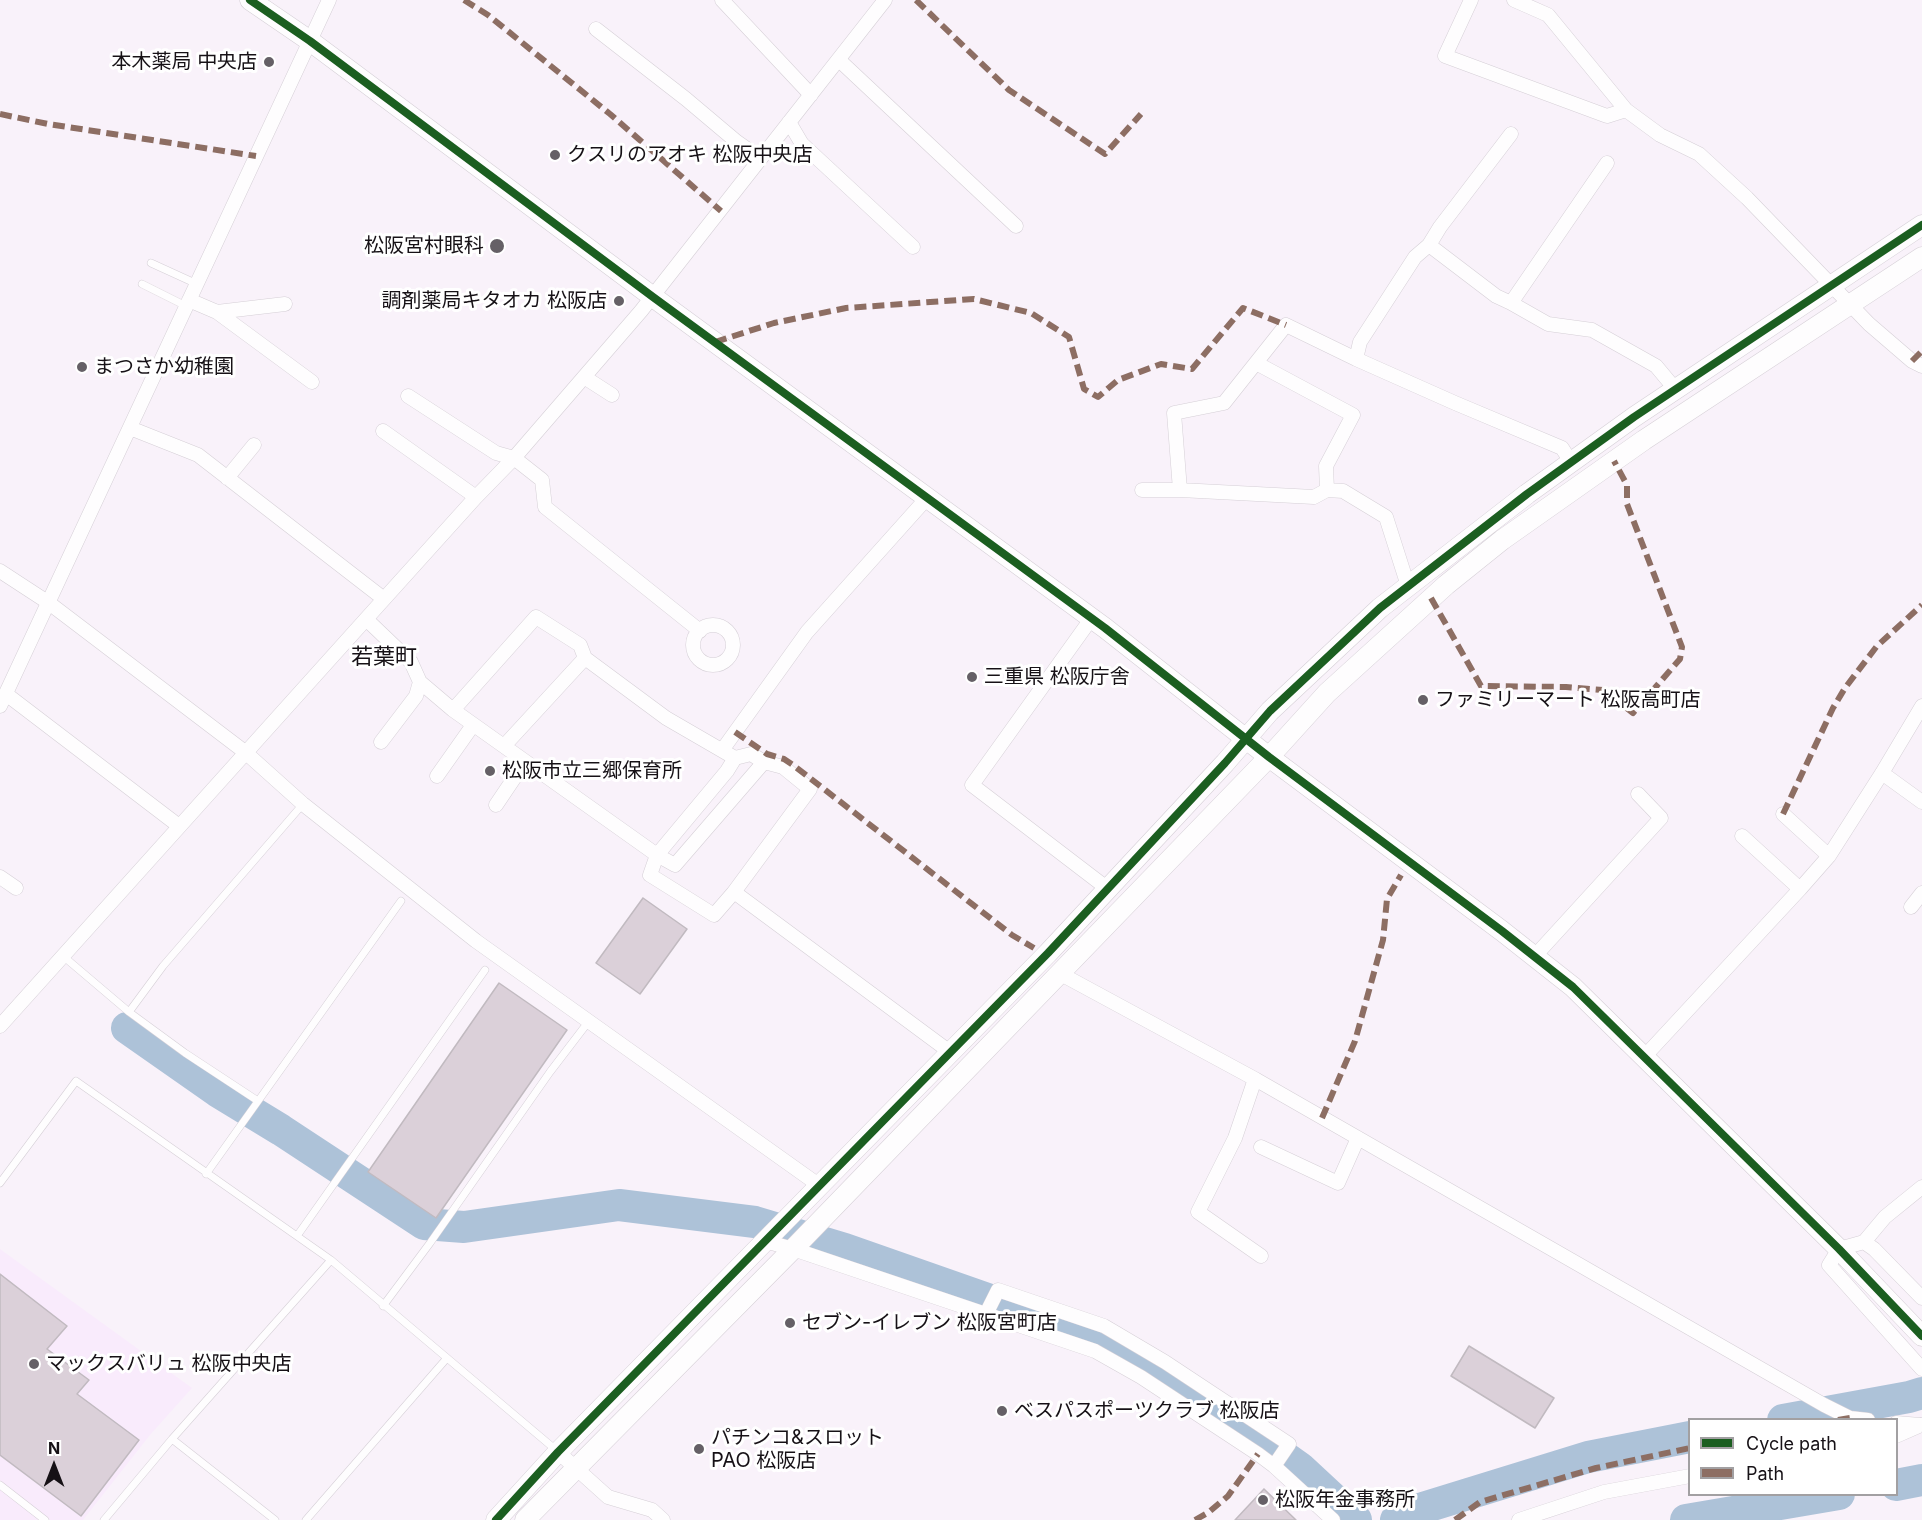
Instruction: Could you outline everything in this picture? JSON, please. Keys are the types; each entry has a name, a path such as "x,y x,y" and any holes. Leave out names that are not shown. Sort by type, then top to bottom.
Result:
{"street":[{"path":"250,0 310,41 1091,619 1573,987 1839,1249 1922,1336"},
{"path":"179,826 3,700 329,0"},
{"path":"722,0 810,95"},
{"path":"0,1026 245,752 514,458 584,377 653,297 885,0"},
{"path":"1471,0 1445,56 1607,116 1626,110"},
{"path":"1514,0 1548,15 1626,110 1660,135 1698,154 1747,198 1869,324 1917,363 1922,378"},
{"path":"596,28 760,158"},
{"path":"839,60 1016,226"},
{"path":"789,122 802,144 913,247"},
{"path":"1356,359 1360,342 1415,257 1429,245 1440,227 1511,134"},
{"path":"1511,303 1607,163"},
{"path":"496,1520 558,1452 1048,953 1225,763 1269,711 1380,608 1572,462 1922,225"},
{"path":"1429,245 1496,297 1548,324 1592,330 1656,366 1676,390"},
{"path":"525,1520 795,1247 1269,757 1327,693 1446,585 1502,540 1644,440 1922,257"},
{"path":"188,303 216,312 312,382"},
{"path":"216,312 285,304"},
{"path":"1179,490 1174,414 1224,403 1286,326 1455,403 1562,448 1572,462"},
{"path":"1256,363 1353,415 1326,466 1327,490"},
{"path":"584,377 612,395"},
{"path":"408,396 496,453 514,458 542,480 545,507 700,631"},
{"path":"130,428 198,455 384,599"},
{"path":"383,431 476,497"},
{"path":"227,478 254,444"},
{"path":"1142,490 1314,497 1327,490 1343,491 1386,517 1408,586"},
{"path":"723,749 807,632 927,498"},
{"path":"0,571 49,603 245,752 303,804 476,941 820,1186"},
{"path":"453,710 536,617 580,645 585,658 666,718 735,758"},
{"path":"366,619 411,662 420,682 453,710 657,855 675,865 764,762"},
{"path":"1091,619 972,785 1108,889"},
{"path":"504,746 585,658"},
{"path":"381,742 416,696 420,682"},
{"path":"1645,1056 1829,856 1922,706"},
{"path":"437,776 473,725"},
{"path":"750,754 764,762 783,768 810,789 734,892 714,915 650,875 657,855 727,771 735,758 750,754"},
{"path":"496,805 525,762"},
{"path":"1882,773 1922,802"},
{"path":"1534,957 1661,818 1638,794"},
{"path":"1783,814 1829,856"},
{"path":"1742,836 1800,889"},
{"path":"0,877 16,888"},
{"path":"734,892 950,1052"},
{"path":"1911,907 1922,892"},
{"path":"1059,973 1254,1079 1824,1405 1844,1415 1862,1418"},
{"path":"1254,1079 1235,1138 1198,1212 1261,1256"},
{"path":"1261,1147 1338,1184 1358,1138"},
{"path":"1922,1186 1885,1217 1864,1242 1839,1249 1829,1265 1922,1369"},
{"path":"767,1239 1095,1351 1141,1376 1214,1423 1274,1466 1333,1520"},
{"path":"1864,1242 1874,1249 1922,1298"},
{"path":"986,1313 998,1290 1104,1326 1153,1355 1289,1444 1274,1466"},
{"path":"1060,1338 1068,1315"},
{"path":"1141,1376 1153,1355"},
{"path":"1214,1423 1226,1402"},
{"path":"1898,1423 1921,1425"},
{"path":"1898,1435 1921,1425"},
{"path":"558,1452 608,1497 652,1510 663,1520"},
{"path":"1519,1520 1604,1492 1688,1476"}],"lane":[{"path":"151,263 197,284"},
{"path":"142,285 188,303"},
{"path":"129,1012 163,966 303,804"},
{"path":"206,1174 401,901"},
{"path":"63,956 129,1012 185,1053 258,1101"},
{"path":"297,1236 485,970"},
{"path":"383,1306 589,1021"},
{"path":"0,1183 76,1081 331,1260 558,1452"},
{"path":"104,1520 172,1439 331,1260"},
{"path":"306,1520 447,1358"},
{"path":"172,1439 275,1520"},
{"path":"0,1485 45,1520"},
{"path":"30,1520 36,1513"}],"shaded area":[{"path":"0,1249 192,1388 150,1435 83,1520 0,1520"}],"building":[{"path":"643,898 687,929 640,994 596,963"},
{"path":"499,983 567,1030 436,1218 368,1172"},
{"path":"0,1274 67,1326 47,1349 89,1380 77,1394 139,1440 81,1516 0,1455"},
{"path":"1469,1346 1554,1398 1535,1428 1451,1376"},
{"path":"1264,1489 1296,1520 1235,1520"}],"waterway":[{"path":"127,1028 217,1091 424,1224 464,1227 619,1205 755,1222 845,1249 1099,1338 1179,1382 1300,1468 1356,1520"},
{"path":"1794,1418 1922,1393"},
{"path":"1396,1520 1413,1511 1588,1457 1688,1437"},
{"path":"1898,1485 1922,1480"},
{"path":"1686,1520 1827,1496"}],"marked path":[{"path":"464,0 488,15 610,114 721,211"},
{"path":"916,0 1009,90 1105,154 1141,114"},
{"path":"0,114 48,124 256,156"},
{"path":"715,342 774,323 846,308 974,299 1031,313 1069,337 1084,389 1098,397 1118,380 1161,364 1192,369 1243,308 1286,325"},
{"path":"1912,361 1922,351"},
{"path":"1431,598 1481,686 1603,690 1633,713 1680,659 1682,647 1627,504 1627,485 1614,461"},
{"path":"1783,814 1833,708 1845,688 1877,646 1922,605"},
{"path":"735,732 767,754 784,759 793,765 1012,935 1034,948"},
{"path":"1322,1118 1355,1041 1383,940 1387,899 1401,875"},
{"path":"1455,1520 1480,1502 1596,1468 1688,1448"},
{"path":"1195,1520 1228,1496 1258,1454"}],"cycle path":[{"path":"250,0 310,41 653,297 1105,628 1269,757 1502,931 1573,987 1839,1249 1922,1336"},
{"path":"496,1520 558,1452 1048,953 1225,763 1270,711 1380,608 1527,494 1634,417 1922,225"}],"place":[{"name":"本木薬局 中央店","path":"269,62"},
{"name":"クスリのアオキ 松阪中央店","path":"555,155"},
{"name":"松阪宮村眼科","path":"497,246"},
{"name":"調剤薬局キタオカ 松阪店","path":"619,301"},
{"name":"まつさか幼稚園","path":"82,367"},
{"name":"三重県 松阪庁舎","path":"972,677"},
{"name":"ファミリーマート 松阪高町店","path":"1423,700"},
{"name":"松阪市立三郷保育所","path":"490,771"},
{"name":"セブン-イレブン 松阪宮町店","path":"790,1323"},
{"name":"マックスバリュ 松阪中央店","path":"34,1364"},
{"name":"ベスパスポーツクラブ 松阪店","path":"1002,1411"},
{"name":"パチンコ&スロット PAO 松阪店","path":"699,1449"},
{"name":"松阪年金事務所","path":"1263,1500"}],"district":[{"name":"若葉町","path":"384,657"}]}
